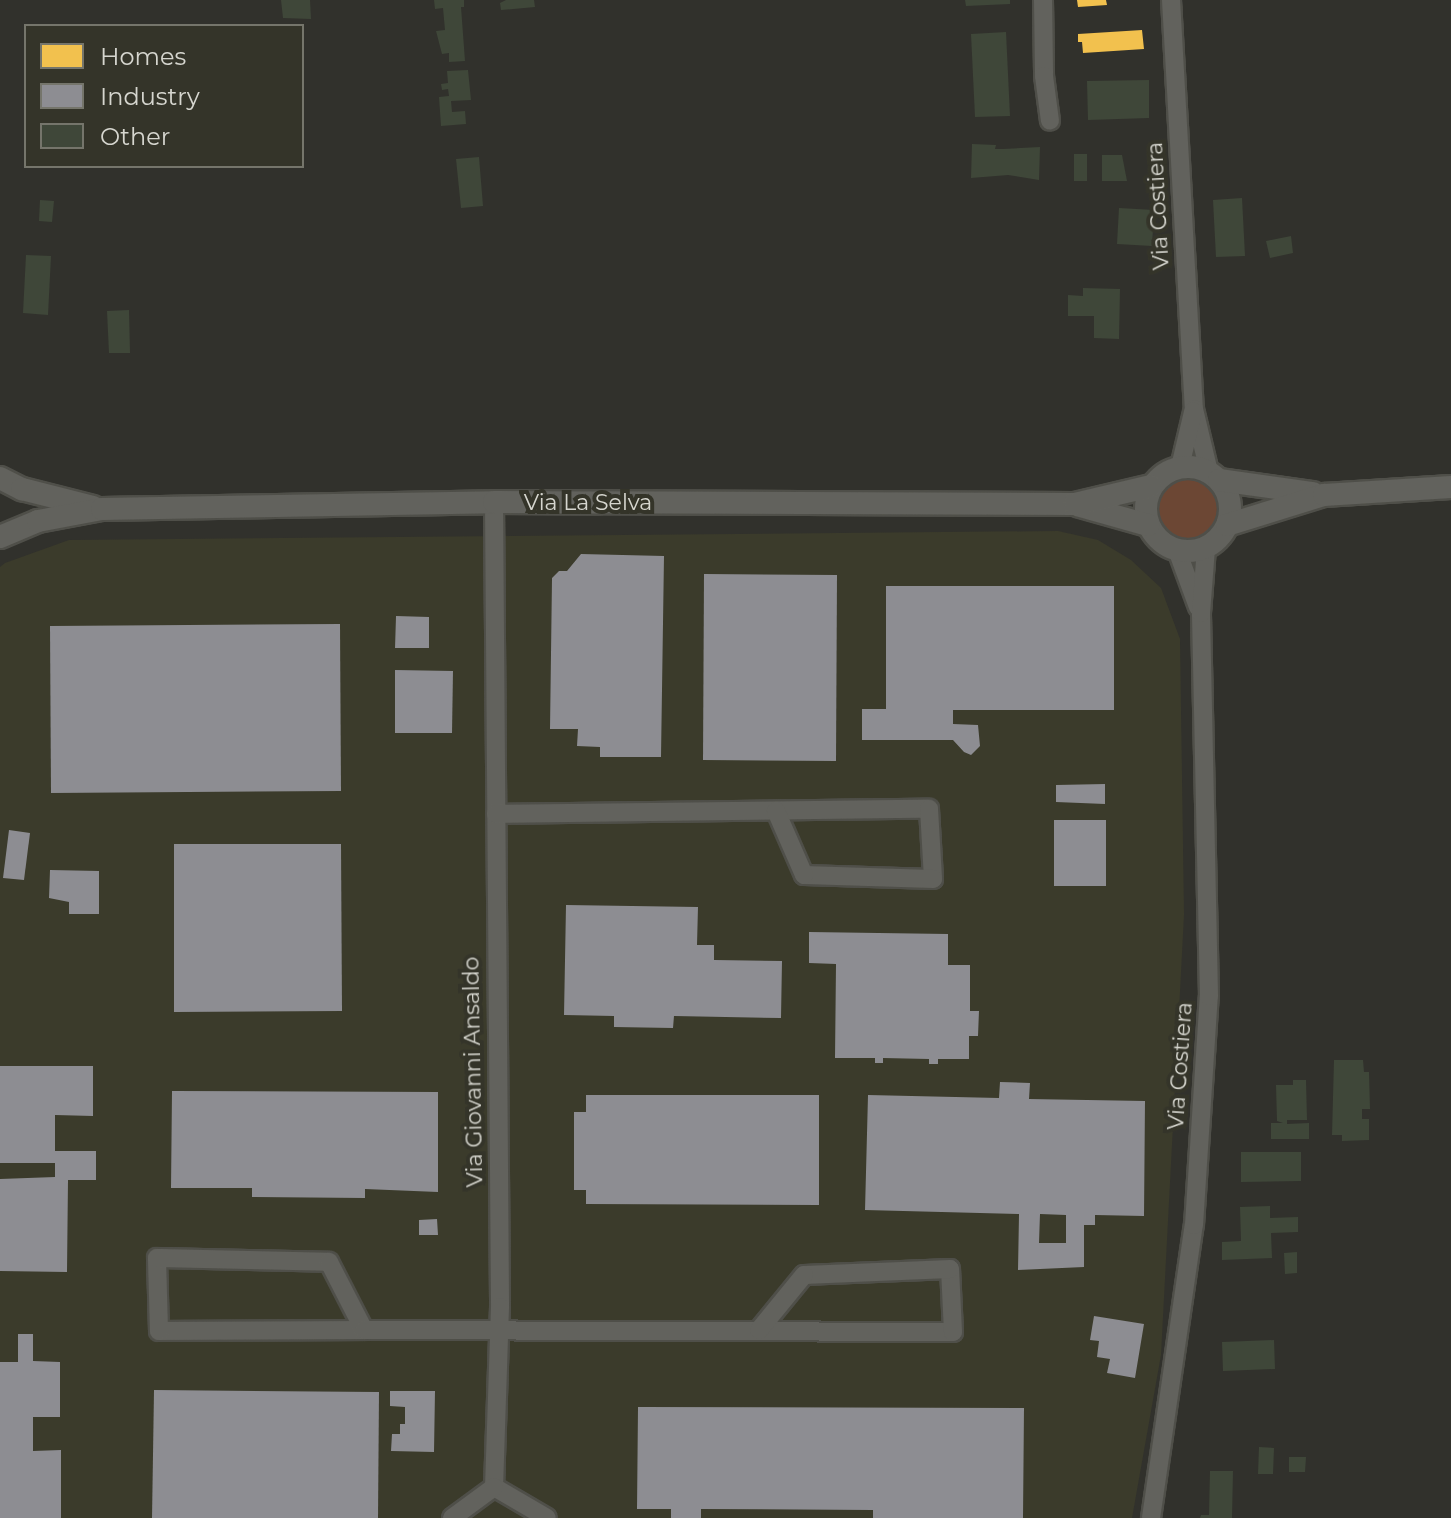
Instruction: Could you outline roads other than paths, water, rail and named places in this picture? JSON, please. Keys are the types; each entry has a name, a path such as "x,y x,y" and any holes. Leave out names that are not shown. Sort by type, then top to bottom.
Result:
{"street":[{"path":"1043,0 1044,76 1050,121"},
{"name":"Via Costiera","path":"1171,0 1194,409 1214,476"},
{"name":"Via Costiera","path":"1180,467 1194,409"},
{"path":"1324,495 1227,525 1206,548 1177,550 1165,545 1148,525 1146,499 1151,486 1159,477 1180,467 1324,495 1451,487"},
{"path":"1214,476 1230,501 1227,525"},
{"name":"Via La Selva","path":"0,478 22,489 102,509"},
{"name":"Via La Selva","path":"0,537 38,521 102,509 494,502 1075,504 1151,486"},
{"name":"Via Giovanni Ansaldo","path":"494,502 499,1329 494,1487"},
{"name":"Via La Selva","path":"1075,504 1148,525"},
{"name":"Via Costiera","path":"1151,1518 1194,1225 1208,1007 1201,613 1206,548"},
{"name":"Via Costiera","path":"1177,550 1201,613"},
{"path":"496,814 929,809 933,879 804,875 776,811"},
{"path":"364,1330 329,1262 157,1258 159,1331 364,1330 499,1329 953,1332 950,1269 804,1275 759,1330"},
{"path":"452,1518 494,1487 547,1518"}]}
